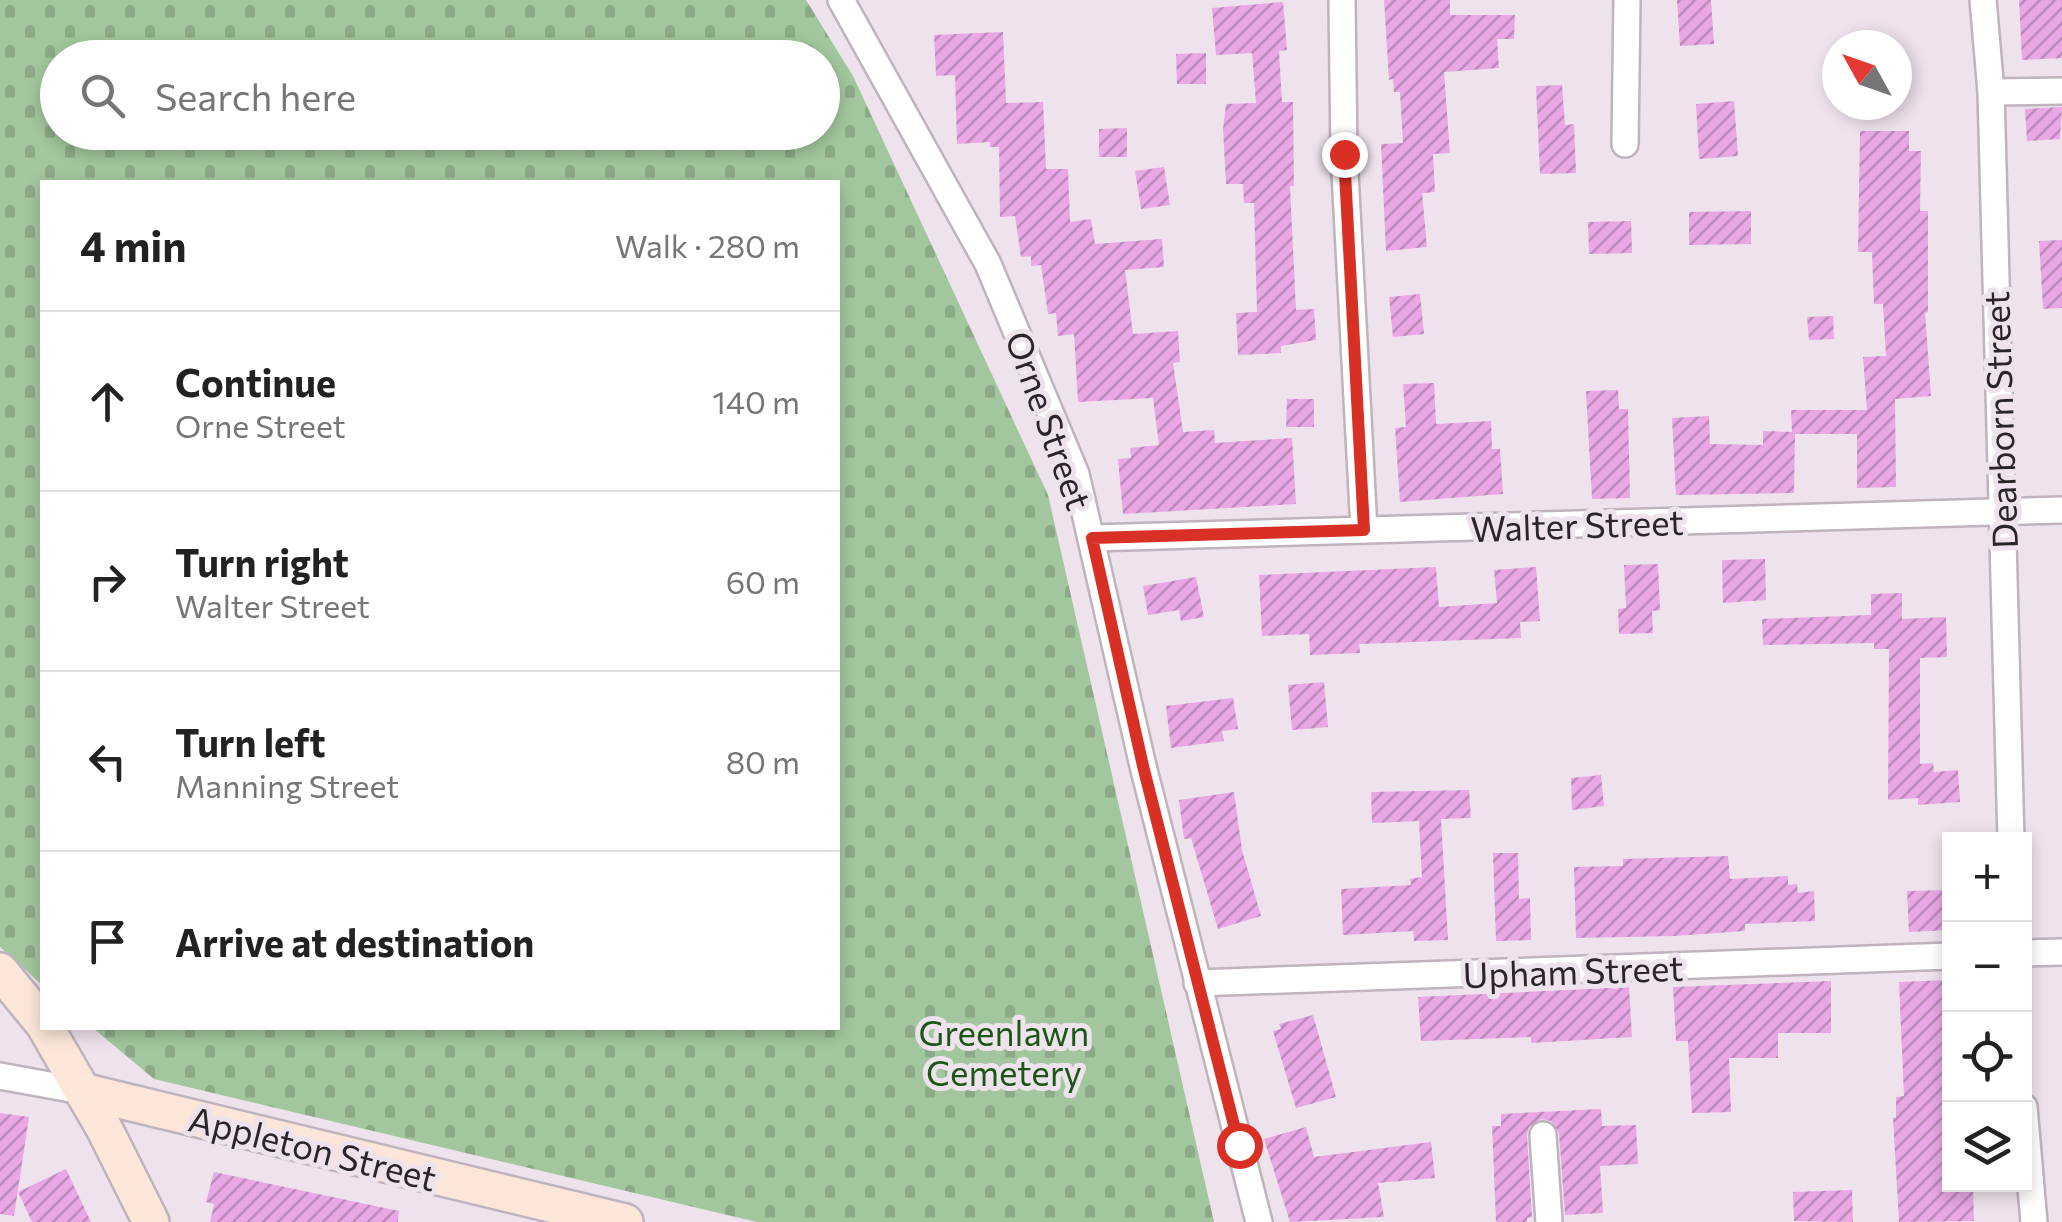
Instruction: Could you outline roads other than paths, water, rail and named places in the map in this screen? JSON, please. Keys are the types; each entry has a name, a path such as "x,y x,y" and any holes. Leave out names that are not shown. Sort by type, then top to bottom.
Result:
{"street":[{"name":"Orne Street","path":"841,0 988,264 1050,403 1076,474 1197,984 1259,1222"},
{"path":"1342,0 1344,154 1364,530"},
{"path":"1625,144 1627,0"},
{"name":"Dearborn Street","path":"1984,0 1991,92 2010,832"},
{"path":"1991,92 2062,91"},
{"name":"Walter Street","path":"1092,538 2062,510"},
{"path":"2032,953 2062,952"},
{"name":"Upham Street","path":"1197,984 1942,956"},
{"path":"0,971 40,1020"},
{"path":"47,1030 151,1222"},
{"name":"Appleton Street","path":"0,1076 82,1091 624,1222"},
{"path":"1543,1135 1549,1222"},
{"path":"2031,1192 2034,1222"}],"park label":[{"name":"Greenlawn Cemetery","path":"1004,1051"}]}
